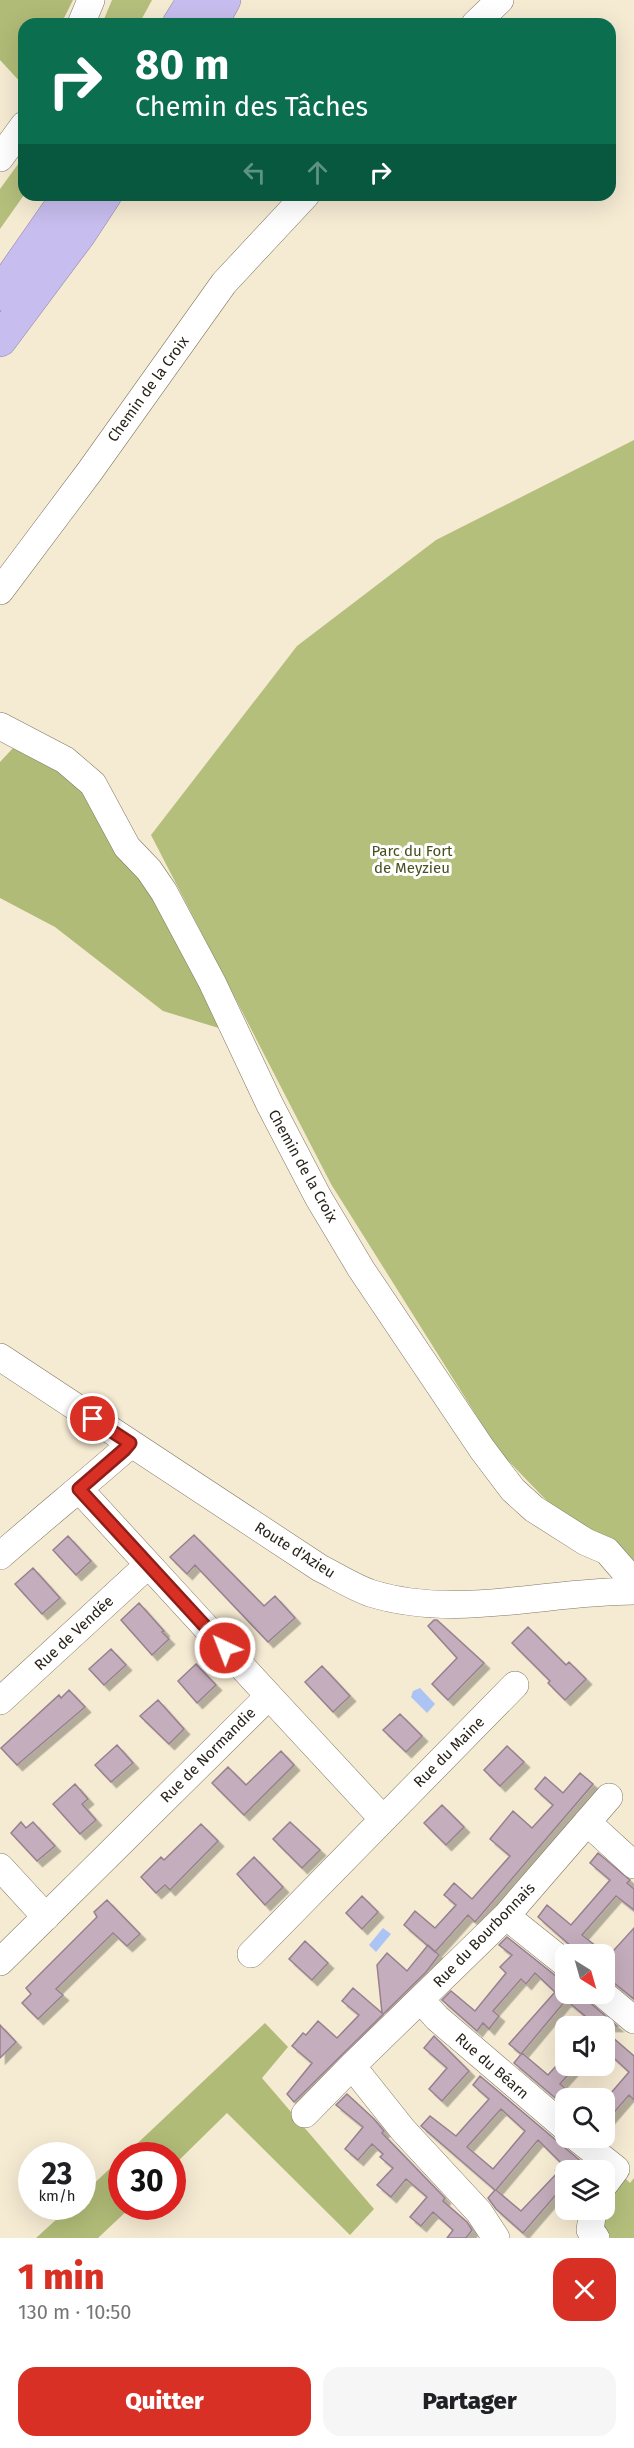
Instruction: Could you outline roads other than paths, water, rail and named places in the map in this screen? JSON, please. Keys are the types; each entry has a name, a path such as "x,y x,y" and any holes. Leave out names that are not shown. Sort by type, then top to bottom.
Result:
{"highway":[{"path":"183,18 194,0"},
{"path":"214,18 224,0"},
{"path":"0,294 65,201"},
{"path":"0,340 101,201"}],"street":[{"path":"84,18 91,0"},
{"path":"481,18 500,0"},
{"path":"0,158 18,133"},
{"name":"Chemin de la Croix","path":"0,591 90,471 225,283 300,201"},
{"name":"Chemin de la Croix","path":"0,726 65,760 93,784 127,847 149,870 164,892 212,982 270,1105 318,1197 361,1269 482,1449 513,1490 534,1509 586,1542 607,1551 626,1573 631,1591"},
{"name":"Route d'Azieu","path":"0,1357 320,1568 368,1592 416,1603 460,1605 631,1591"},
{"path":"0,1556 130,1443"},
{"name":"Rue de Normandie","path":"0,1962 269,1696 79,1489"},
{"name":"Rue de Vendée","path":"0,1701 148,1565"},
{"name":"Rue du Maine","path":"251,1954 515,1685"},
{"path":"269,1696 383,1819"},
{"name":"Rue du Bourbonnais","path":"305,2114 506,1916 609,1797"},
{"path":"587,1822 634,1865"},
{"path":"0,1867 46,1917"},
{"path":"506,1916 555,1955"},
{"name":"Rue du Béarn","path":"421,2000 437,2018 555,2119"},
{"path":"615,2004 634,2020"},
{"path":"352,2066 403,2130 479,2212 496,2238"},
{"path":"590,2148 605,2160"},
{"path":"591,2220 590,2230 596,2238"}],"water":[{"path":"420,1688 435,1704 427,1713 411,1697 413,1691"},
{"path":"383,1928 391,1934 376,1952 369,1945"}],"park label":[{"name":"Parc du Fort de Meyzieu","path":"412,860"}]}
